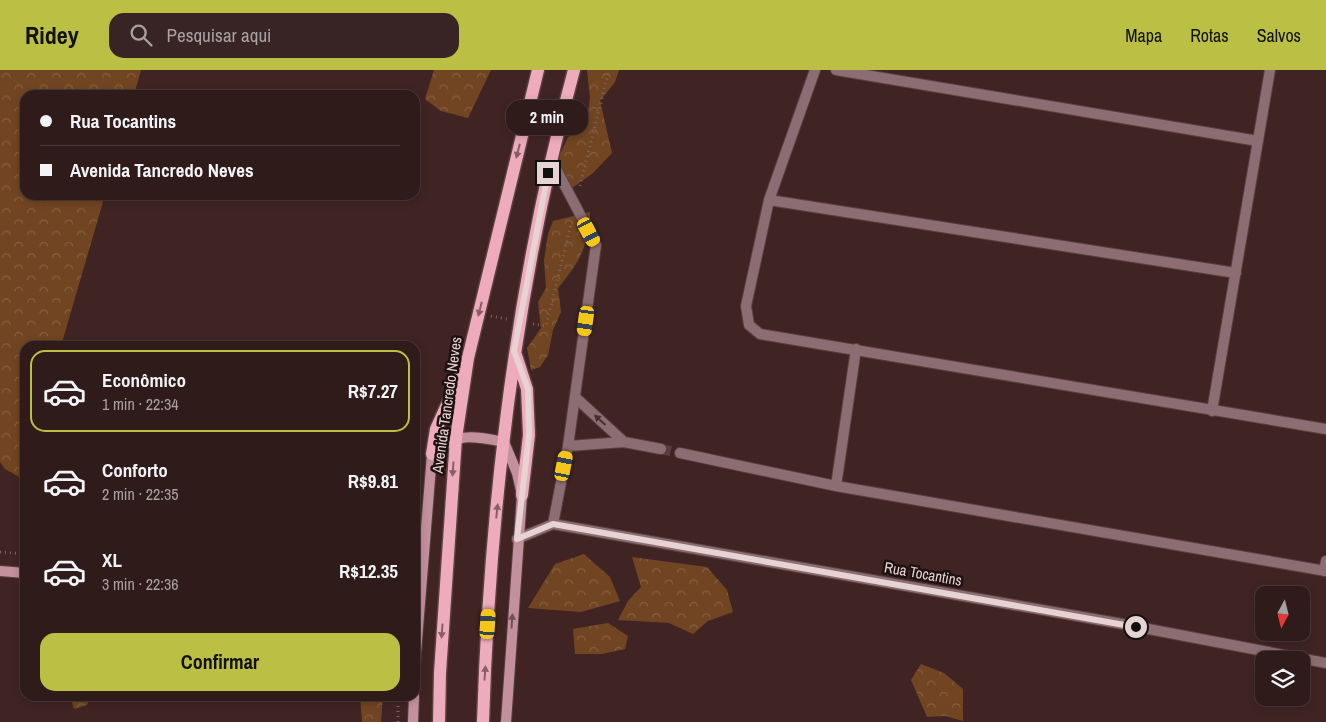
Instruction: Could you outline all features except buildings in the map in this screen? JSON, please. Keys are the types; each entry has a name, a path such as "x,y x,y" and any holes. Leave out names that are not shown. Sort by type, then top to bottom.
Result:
{"main road":[{"name":"Avenida Tancredo Neves","path":"439,722 440,673 456,438 468,358 538,70"},
{"path":"483,722 495,536 514,351 551,159 574,70"},
{"path":"506,722 517,539 529,435 528,389 514,351"},
{"path":"420,587 423,542 436,429 468,358"},
{"path":"432,454 444,443 456,438 476,437 504,442"},
{"path":"504,442 517,473 522,495"},
{"path":"420,546 423,542"},
{"path":"0,571 20,573"},
{"path":"413,722 414,701"}],"street":[{"path":"815,70 769,200 746,306 749,325 760,334 1326,429"},
{"path":"836,70 1258,141"},
{"path":"1212,411 1270,70"},
{"path":"517,539 553,524 568,446 596,245 551,159"},
{"path":"769,200 1236,273"},
{"path":"836,486 856,349"},
{"path":"575,397 624,442"},
{"path":"568,446 624,442 661,449"},
{"path":"680,453 836,486 1325,567"},
{"name":"Rua Tocantins","path":"553,524 1117,623 1326,663"}],"path":[{"path":"479,313 546,326 609,70"},
{"path":"0,552 20,554"},
{"path":"398,701 398,722"}],"green space":[{"path":"0,70 141,70 135,90 20,90 20,200 104,200 62,341 20,341 20,477 5,469 0,462"},
{"path":"434,70 491,70 468,118 441,111 425,99"},
{"path":"587,70 619,70 615,82 600,101 612,153 593,173 572,188 557,161 568,137 586,127 590,98"},
{"path":"590,212 588,235 582,253 558,288 561,312 553,330 548,355 540,367 531,370 527,348 541,328 538,302 546,288 544,260 548,234 553,221"},
{"path":"584,554 610,577 620,601 581,612 528,608 555,564"},
{"path":"632,557 707,567 727,590 733,612 708,621 693,634 669,623 618,620 628,601 641,587"},
{"path":"608,623 628,636 625,649 602,654 575,654 573,629"},
{"path":"921,664 944,673 963,689 963,721 945,716 927,717 911,680"},
{"path":"72,701 89,701 87,705 74,709"},
{"path":"360,701 383,701 381,722 362,722"}],"tunnel":[{"path":"661,449 680,453"}],"route":[{"path":"548,173 528,267 514,351 528,389 529,435 517,539 553,524 1136,627"}]}
